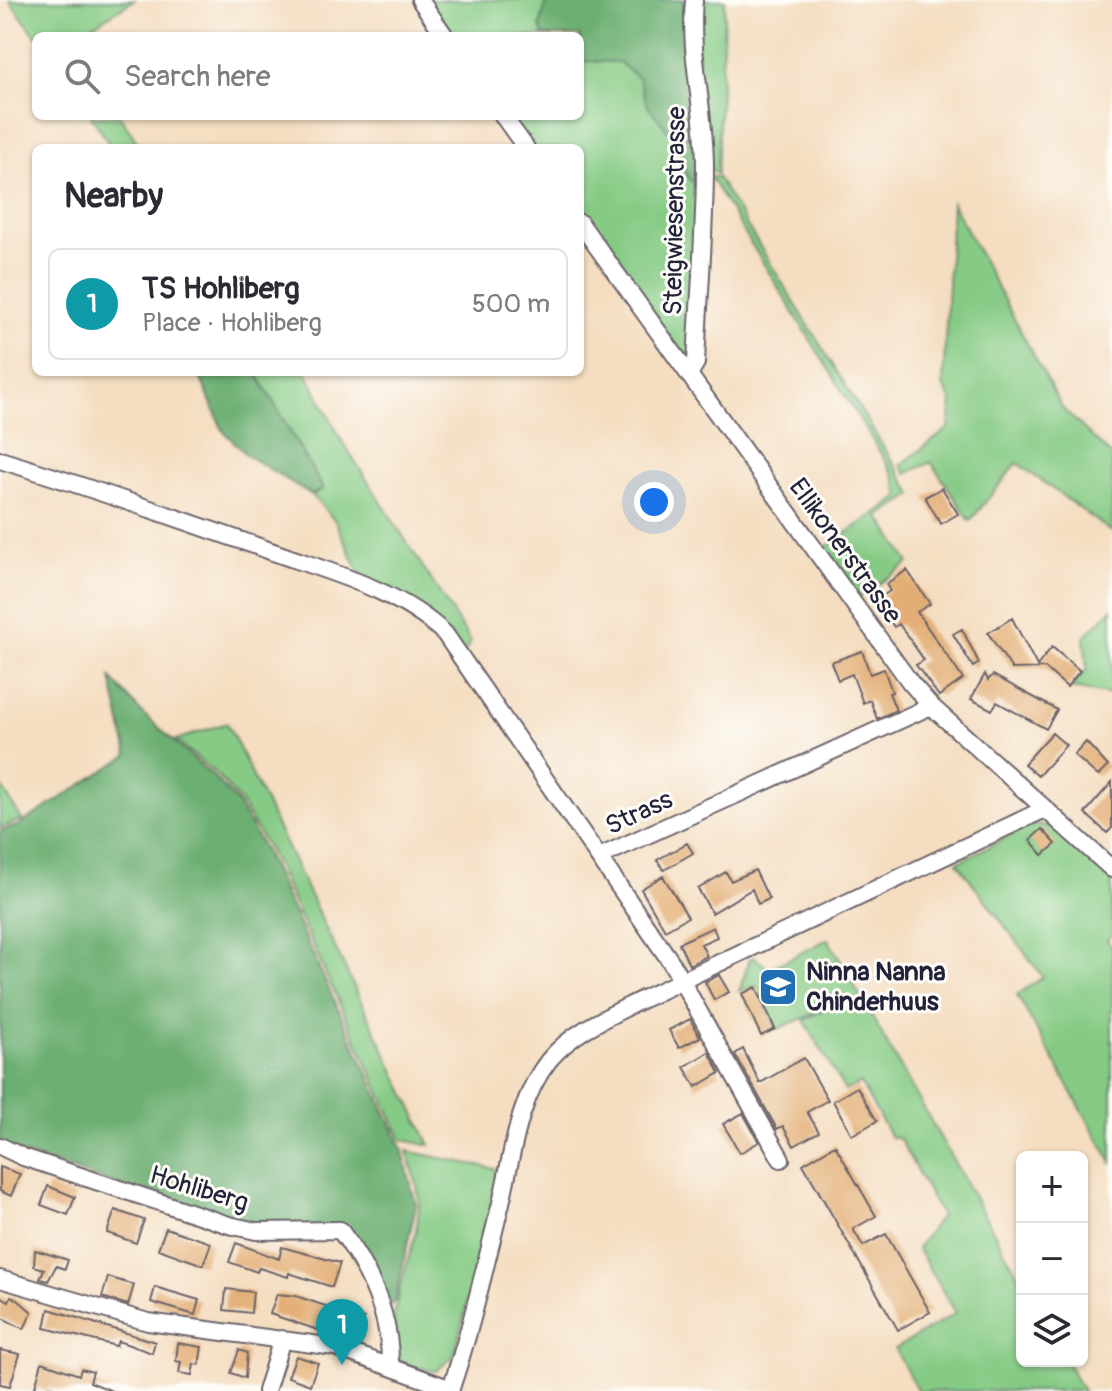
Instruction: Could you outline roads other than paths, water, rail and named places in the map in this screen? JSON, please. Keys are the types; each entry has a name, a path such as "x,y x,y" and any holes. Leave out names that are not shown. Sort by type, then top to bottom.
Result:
{"street":[{"path":"420,0 442,32"},
{"name":"Steigwiesenstrasse","path":"689,374 696,363 705,166 702,103 691,24 694,0"},
{"path":"506,120 523,144"},
{"name":"Ellikonerstrasse","path":"584,229 890,655 931,706 1112,869"},
{"path":"0,460 138,503 325,571 423,613 445,634 599,857"},
{"name":"Strass","path":"781,1159 681,981 599,857 931,706"},
{"path":"0,1279 148,1322 335,1347 450,1390 477,1302 521,1119 539,1074 551,1058 583,1030 1045,809"},
{"name":"Hohliberg","path":"0,1146 23,1157 229,1225 256,1231 340,1230 353,1248 384,1311 390,1366"},
{"path":"266,1391 282,1339"}],"place":[{"name":"Ninna Nanna Chinderhuus","path":"778,987"},
{"name":"TS Hohliberg","path":"342,1365"}]}
